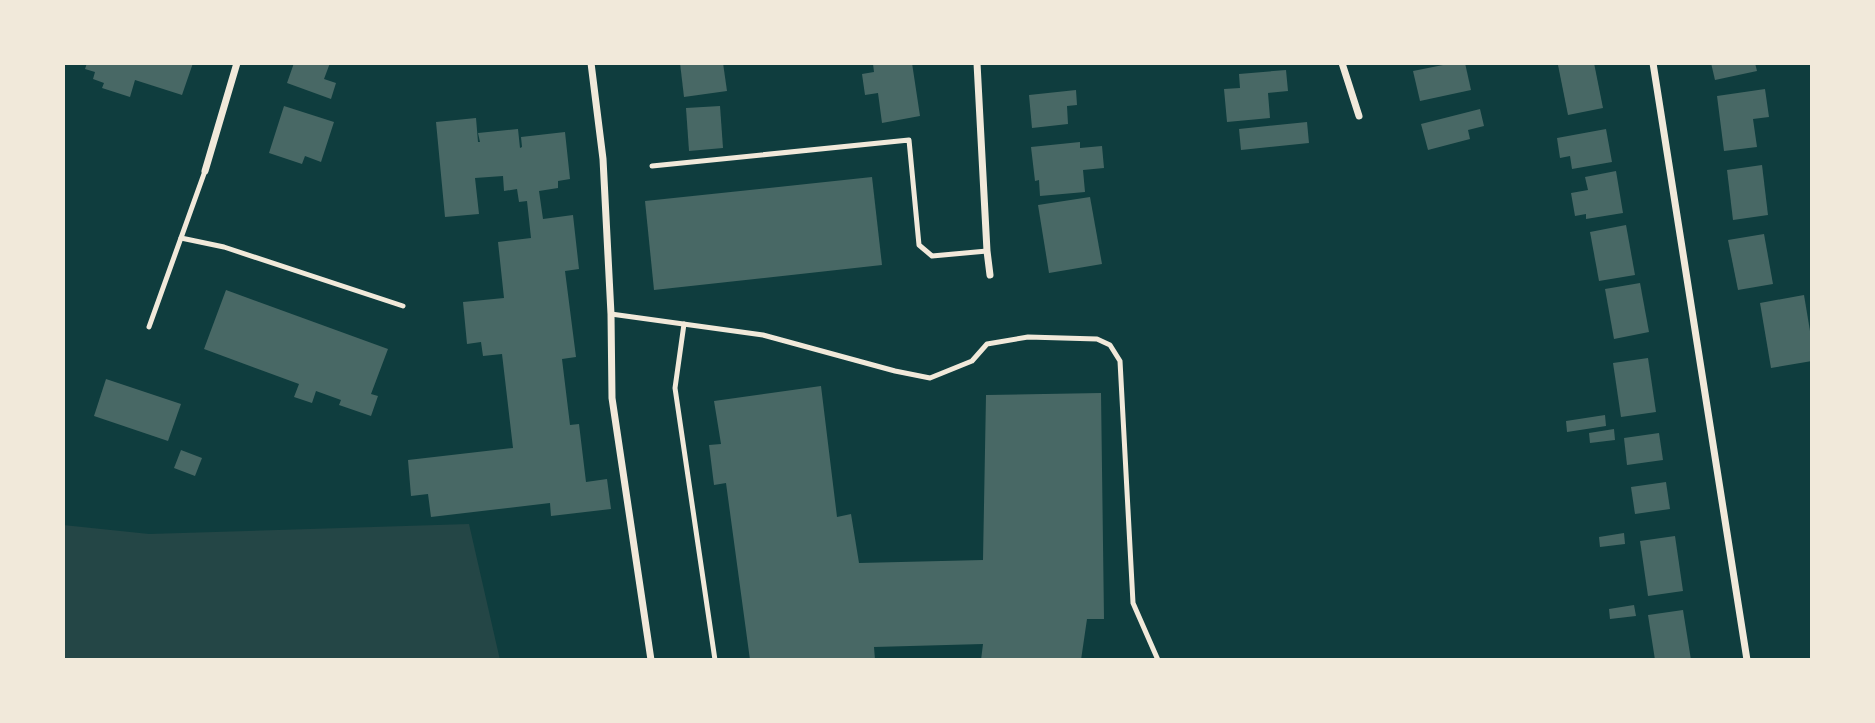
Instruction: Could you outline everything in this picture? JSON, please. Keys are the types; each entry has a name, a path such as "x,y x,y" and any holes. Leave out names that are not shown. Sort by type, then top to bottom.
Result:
{"street":[{"path":"205,171 237,63"},
{"path":"591,63 603,159 611,314 612,398 651,660"},
{"path":"977,63 990,275"},
{"path":"1342,63 1359,116"},
{"path":"1653,63 1747,660"}],"lane":[{"path":"652,166 909,141 919,245 932,256 987,251"},
{"path":"149,327 205,171"},
{"path":"181,238 224,247 403,306"},
{"path":"611,314 763,335 895,372 930,378 972,361 987,344 1028,337 1097,339 1110,345 1120,362 1133,603 1158,660"},
{"path":"684,324 675,388 715,660"}],"shaded area":[{"path":"469,524 500,660 63,660 63,525 149,534"}],"building":[{"path":"87,63 193,63 182,95 135,80 130,97 102,88 104,83 93,79 95,72 85,69"},
{"path":"294,63 330,63 324,79 336,83 331,99 287,83"},
{"path":"680,63 723,63 727,91 684,97"},
{"path":"912,63 920,116 882,123 878,93 865,95 862,74 874,72 873,64"},
{"path":"1465,63 1471,90 1420,101 1413,71"},
{"path":"1594,63 1603,108 1568,115 1558,65"},
{"path":"1711,63 1755,63 1757,71 1715,80"},
{"path":"1286,70 1288,91 1268,93 1270,118 1227,122 1224,89 1240,88 1239,74"},
{"path":"1765,89 1769,117 1753,119 1757,147 1724,151 1717,96"},
{"path":"1076,90 1077,105 1067,106 1068,124 1032,128 1029,95"},
{"path":"284,106 334,122 321,162 305,156 302,164 269,153"},
{"path":"720,106 723,148 689,151 686,108"},
{"path":"1480,109 1484,126 1468,130 1470,139 1428,150 1421,124"},
{"path":"476,118 478,142 478,133 518,129 520,148 521,137 565,132 570,179 558,181 558,188 539,191 543,219 573,215 579,269 565,271 576,357 562,359 570,425 579,424 586,482 607,479 611,509 551,516 550,503 431,517 428,494 411,496 408,460 513,448 502,354 483,356 481,342 467,344 463,302 504,298 498,242 531,238 527,201 519,202 517,189 504,191 503,176 475,178 479,214 445,217 436,122"},
{"path":"1307,122 1309,143 1241,150 1239,129"},
{"path":"1606,129 1612,162 1572,169 1570,156 1560,158 1557,138"},
{"path":"1080,142 1080,148 1102,146 1104,168 1083,170 1085,192 1040,196 1039,180 1035,181 1031,147"},
{"path":"1762,165 1768,215 1733,220 1727,170"},
{"path":"1616,171 1623,213 1586,219 1586,214 1575,216 1571,193 1588,190 1585,177"},
{"path":"872,177 882,265 654,290 645,201"},
{"path":"1090,197 1102,264 1049,273 1038,205"},
{"path":"1626,225 1635,275 1599,281 1590,232"},
{"path":"1764,234 1773,284 1738,290 1728,240"},
{"path":"1640,283 1649,332 1614,339 1605,289"},
{"path":"226,290 388,349 371,394 378,396 371,416 339,405 341,400 316,391 312,403 294,397 299,384 204,349"},
{"path":"1804,295 1812,343 1812,361 1771,368 1760,303"},
{"path":"1648,358 1656,412 1621,417 1613,363"},
{"path":"106,379 181,404 168,441 94,416"},
{"path":"821,386 837,517 851,514 859,563 983,560 986,395 1101,393 1104,619 1087,619 1081,660 981,660 983,644 874,647 875,660 750,660 726,483 714,485 709,445 721,444 714,401"},
{"path":"1605,415 1606,426 1567,432 1566,421"},
{"path":"1614,429 1615,440 1590,443 1589,433"},
{"path":"1659,433 1663,460 1627,465 1624,438"},
{"path":"181,450 202,458 195,476 174,468"},
{"path":"1666,482 1670,509 1635,514 1631,487"},
{"path":"1624,533 1625,544 1600,547 1599,537"},
{"path":"1675,536 1683,591 1648,596 1640,541"},
{"path":"1634,605 1636,616 1610,619 1609,609"},
{"path":"1683,610 1691,660 1655,660 1648,615"}]}
